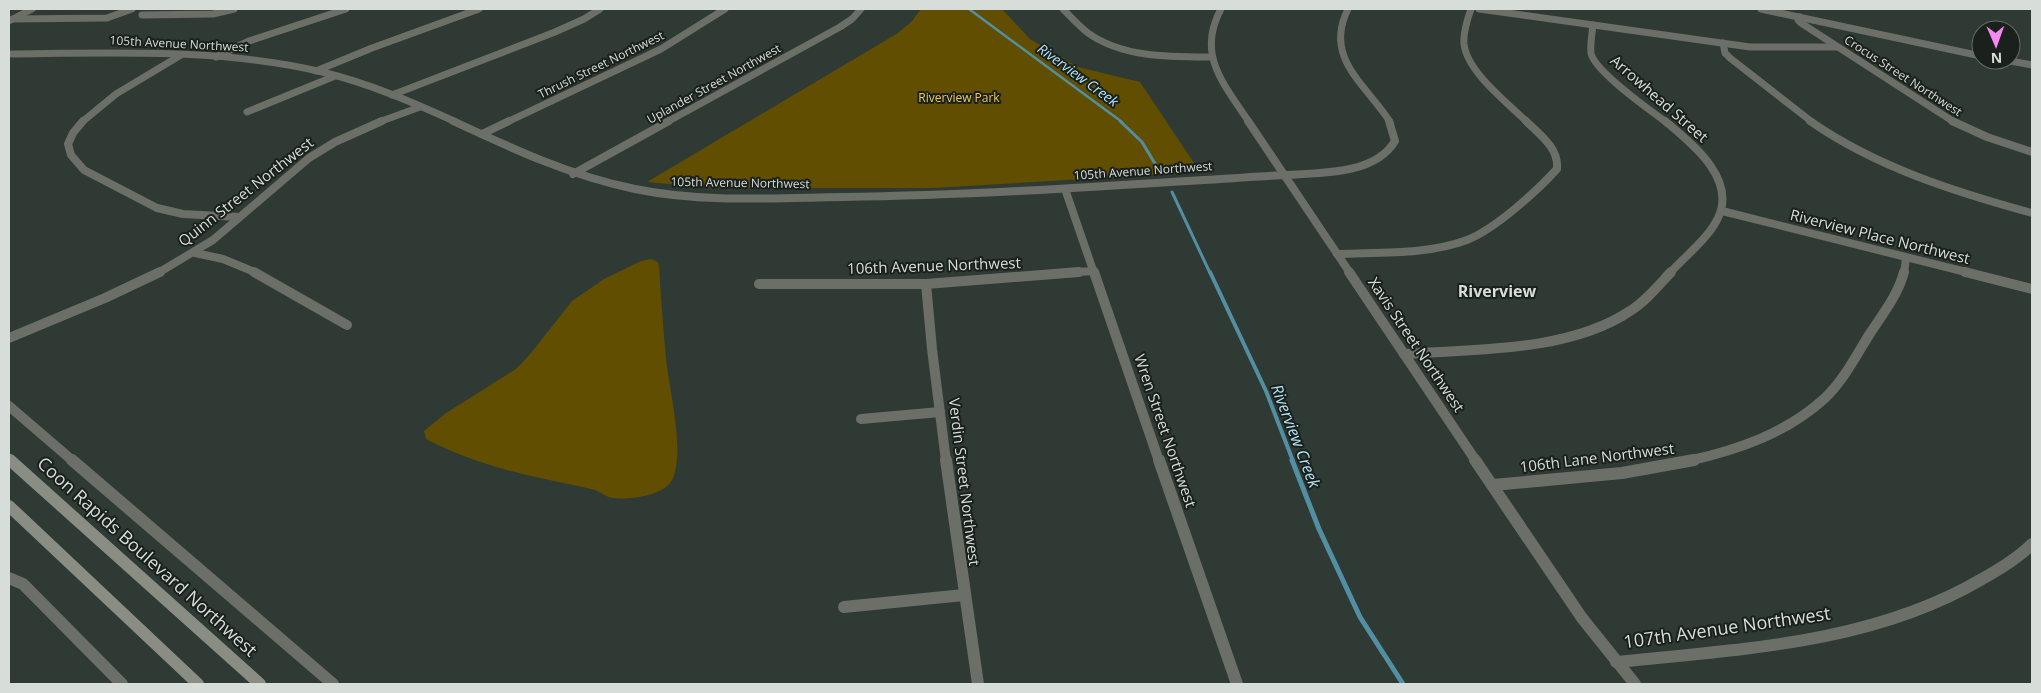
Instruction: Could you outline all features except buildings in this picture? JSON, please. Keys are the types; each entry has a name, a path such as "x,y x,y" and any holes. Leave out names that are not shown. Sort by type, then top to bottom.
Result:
{"main road":[{"name":"Coon Rapids Boulevard Northwest","path":"9,458 260,684"},
{"path":"9,506 198,684"}],"street":[{"path":"11,20 32,9"},
{"path":"11,20 107,18 132,9"},
{"path":"142,15 204,15 234,9"},
{"path":"216,57 249,41 346,9"},
{"path":"316,71 372,48 479,9"},
{"path":"392,95 556,32 600,9"},
{"name":"Thrush Street Northwest","path":"482,134 662,49 725,9"},
{"name":"Uplander Street Northwest","path":"573,174 840,27 852,19 861,9"},
{"path":"1064,9 1088,33 1122,48 1155,55 1212,57"},
{"name":"Xavis Street Northwest","path":"1221,9 1210,34 1212,57 1222,80 1582,618 1634,684"},
{"name":"105th Avenue Northwest","path":"9,54 181,55 267,62 316,71 392,95 573,174 640,191 716,198 929,196 1335,171 1363,165 1382,157 1395,140 1394,131 1389,120 1354,76 1344,58 1340,31 1348,9"},
{"path":"1337,254 1436,247 1466,240 1482,233 1557,169 1558,160 1552,147 1480,75 1470,62 1463,44 1463,35 1471,9"},
{"path":"1479,9 1760,48 1837,47"},
{"path":"1761,9 1971,54"},
{"name":"Crocus Street Northwest","path":"1800,17 1798,20 1801,23 1953,122 1987,137 2032,152"},
{"name":"Arrowhead Street","path":"1593,25 1591,52 1596,63 1692,144 1705,158 1719,182 1724,202 1722,211"},
{"path":"1723,43 1727,56 1804,116 1847,144 1889,164 1934,182 2032,213"},
{"path":"181,55 141,78 84,119 70,137 69,151 74,160 84,170 157,208 195,215 240,217"},
{"path":"247,112 335,76"},
{"name":"Quinn Street Northwest","path":"9,338 142,282 195,253 303,163 326,147 352,134 420,108"},
{"name":"Wren Street Northwest","path":"1066,188 1237,684"},
{"path":"1404,354 1534,343 1603,326 1629,312 1644,300 1712,229 1722,211"},
{"name":"Riverview Place Northwest","path":"1722,211 2032,289"},
{"path":"195,253 228,260 249,269 347,326"},
{"name":"106th Lane Northwest","path":"1493,486 1658,468 1717,454 1749,443 1780,429 1812,409 1835,388 1901,284 1906,270 1906,258"},
{"name":"106th Avenue Northwest","path":"759,284 926,284 1094,271"},
{"name":"Verdin Street Northwest","path":"926,284 940,412 964,595 978,684"},
{"path":"9,406 333,684"},
{"path":"861,419 940,412"},
{"name":"107th Avenue Northwest","path":"1616,662 1774,645 1885,621 1914,612 1969,589 2001,568 2032,544"},
{"path":"9,578 23,584 122,684"},
{"path":"844,607 964,595"}],"green space":[{"name":"Riverview Park","path":"921,9 1002,9 1030,39 1078,67 1140,82 1200,172 933,188 716,188 647,182 898,33 912,21"},
{"path":"651,259 658,262 659,267 666,358 677,435 676,466 673,478 663,489 646,496 612,498 594,490 487,464 426,439 424,431 446,413 516,369 572,301 604,279 641,261"}],"waterway":[{"name":"Riverview Creek","path":"969,9 1122,122"},
{"name":"Riverview Creek","path":"1120,121 1142,142 1160,172"},
{"name":"Riverview Creek","path":"1172,192 1210,273"},
{"name":"Riverview Creek","path":"1210,272 1266,391 1293,461"},
{"name":"Riverview Creek","path":"1292,460 1319,529 1360,617 1403,684"}],"district":[{"name":"Riverview","path":"1497,291"}]}
